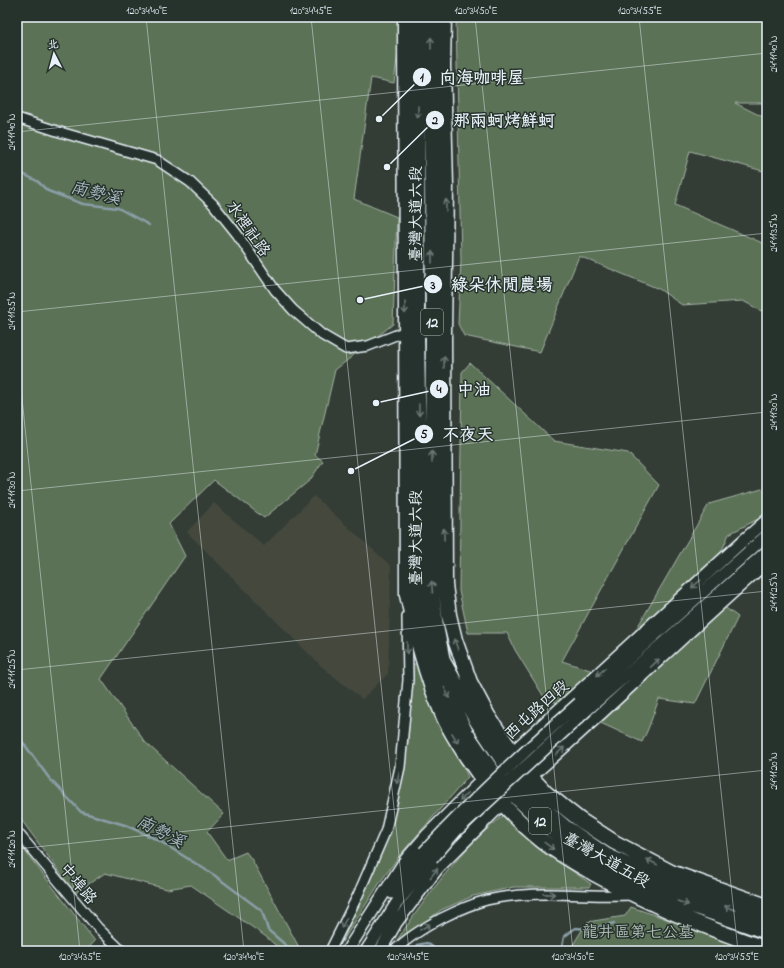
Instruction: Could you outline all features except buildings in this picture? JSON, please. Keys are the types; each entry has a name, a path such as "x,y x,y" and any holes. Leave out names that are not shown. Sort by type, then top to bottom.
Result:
{"main road":[{"name":"臺灣大道六段","path":"405,17 411,332 421,602"},
{"name":"臺灣大道六段","path":"407,596 418,17"},
{"name":"臺灣大道六段","path":"431,17 445,585 449,615"},
{"name":"臺灣大道六段","path":"436,626 431,585 438,332 446,187 443,65 444,17"},
{"name":"臺灣大道五段","path":"407,596 418,645 431,685 441,712 456,740 514,777 537,803 565,827 606,855 667,883 767,921"},
{"name":"臺灣大道五段","path":"421,602 433,654 443,685 466,732 497,766"},
{"name":"臺灣大道五段","path":"449,615 455,640 470,682 488,716 502,803 532,832 565,858 631,894 726,935 767,949"},
{"name":"臺灣大道五段","path":"436,626 443,661 478,723 497,766"},
{"name":"臺灣大道五段","path":"522,785 552,831 586,857 605,868 664,896 767,932"},
{"name":"臺灣大道五段","path":"522,785 546,793 574,815 614,842 671,872 767,906"}],"street":[{"name":"水裡社路","path":"17,118 157,160 190,182 213,204 237,234 275,290 308,325 346,349 368,346 382,339 411,332 438,332"},
{"name":"西屯路四段","path":"349,949 406,859 426,836 497,766 767,520"},
{"path":"708,573 767,534"},
{"name":"西屯路四段","path":"349,949 387,900 428,855 456,831 583,706 767,534"},
{"name":"西屯路四段","path":"583,706 767,551"},
{"path":"724,588 767,562"},
{"path":"380,951 396,924 438,868 502,803 708,614 767,562"},
{"path":"330,951 358,895 386,830 400,766 408,680 407,596"},
{"name":"中埠路","path":"17,832 93,923 122,951"},
{"name":"西屯路四段","path":"366,951 428,855"},
{"path":"394,951 422,929 460,910 487,900 544,894 600,896 631,894 664,896"}],"shaded area":[{"path":"314,496 391,566 388,674 362,699 321,666 187,532 214,503 264,546"}],"green space":[{"path":"17,17 402,17 394,83 371,78 354,199 397,217 393,324 335,370 315,455 323,461 310,480 264,518 214,480 169,524 185,556 101,679 145,742 224,814 207,832 227,860 246,852 252,860 301,951 282,951 265,936 191,885 167,889 105,873 75,893 17,814"},
{"path":"456,17 767,17 767,103 735,103 767,119 767,172 690,151 675,205 767,245 767,314 743,301 682,305 659,289 579,256 540,352 464,336 458,324 461,261"},
{"path":"470,363 554,441 628,453 659,485 562,661 609,676 709,504 762,489 767,491 767,516 729,534 704,592 738,617 695,704 659,699 642,742 544,697 515,650 507,633 468,633 459,591 462,372"},
{"path":"412,664 417,664 468,777 399,856 342,942 362,896 391,819 408,742"},
{"path":"504,815 534,844 591,884 589,887 514,887 473,896 441,910 400,941 397,940 446,873 488,828"},
{"path":"17,841 95,941 86,951 17,951"},
{"name":"龍井區第七公墓","path":"631,907 761,951 569,951 587,922 625,916"}],"waterway":[{"name":"南勢溪","path":"17,171 37,181 48,191 83,204 118,208 149,225"},
{"name":"南勢溪","path":"17,731 19,737 49,778 81,812 125,825 158,840 214,875 262,911 268,930 288,947 297,951"},
{"name":"南勢溪","path":"561,951 564,937 575,928 591,929 614,923"},
{"name":"南勢溪","path":"417,945 427,943 438,951"}],"place":[{"name":"向海咖啡屋","path":"379,119"},
{"name":"那兩蚵烤鮮蚵","path":"387,167"},
{"name":"綠朵休閒農場","path":"360,300"},
{"name":"中油","path":"376,403"},
{"name":"不夜天","path":"351,471"}]}
